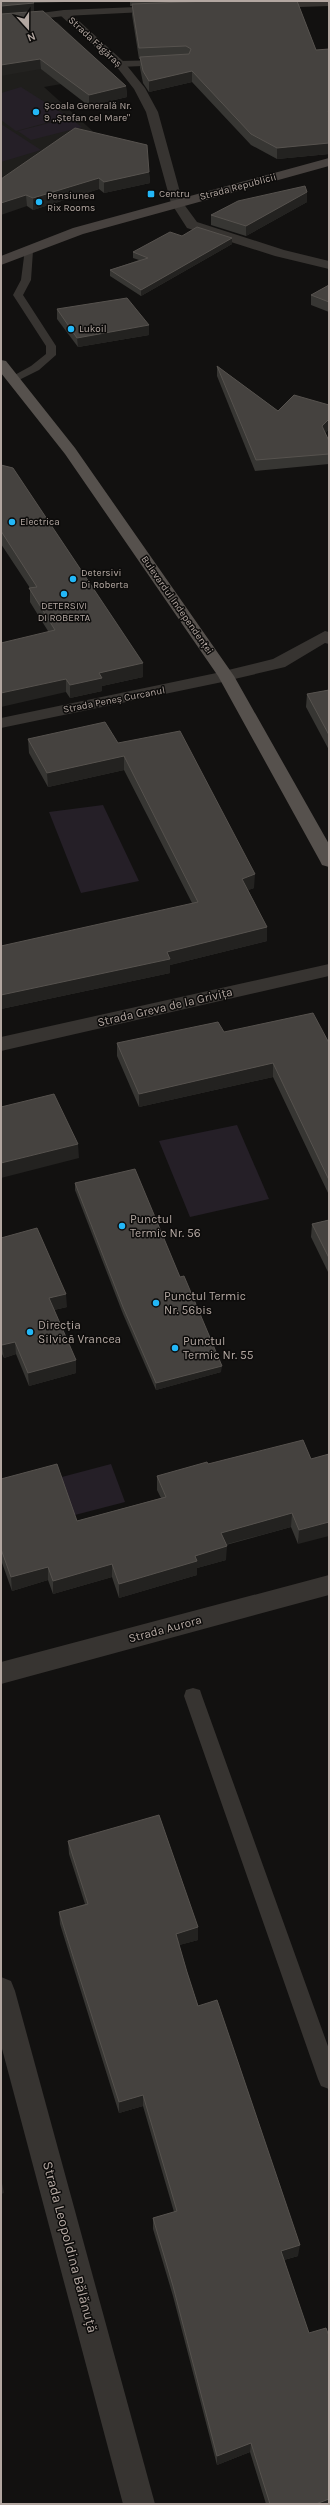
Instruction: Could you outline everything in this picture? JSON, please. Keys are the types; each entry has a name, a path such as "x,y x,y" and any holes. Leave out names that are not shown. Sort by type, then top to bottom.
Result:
{"main road":[{"name":"Strada Republicii","path":"1,250 78,231 329,162"},
{"name":"Strada Republicii","path":"1,261 78,231"},
{"name":"Bulevardul Independenței","path":"1,364 70,451 226,676 329,862"}],"street":[{"path":"257,5 329,3"},
{"path":"1,20 64,13 170,8"},
{"name":"Strada Făgăraș","path":"64,13 120,64 139,88 152,112 177,203 192,225 280,253 329,265"},
{"name":"Strada Peneș Curcanul","path":"1,723 226,676 279,663 328,636"},
{"name":"Strada Greva de la Grivița","path":"1,1044 329,970"},
{"name":"Strada Aurora","path":"1,1673 329,1585"},
{"name":"Strada Leopoldina Bălănuță","path":"1,1991 139,2504"}],"lane":[{"path":"120,64 171,62"},
{"path":"14,379 35,368 51,355 51,346 20,302 18,295 26,280 28,250"},
{"path":"193,1696 329,2079"}],"shaded area":[{"name":"Școala Generală Nr. 9 „Ștefan cel Mare\"","path":"57,22 114,75 44,87 98,136 5,178 1,176 1,30"},
{"path":"21,87 68,117 16,131 1,120 1,93"},
{"path":"69,118 82,127 31,140 18,131"},
{"path":"1,124 41,150 1,162"},
{"path":"103,805 139,881 81,893 49,812"},
{"path":"237,1125 269,1199 190,1217 159,1141"},
{"path":"111,1464 125,1502 71,1516 58,1478"}],"building":[{"path":"1,1 32,1 34,3 1,6"},
{"path":"210,1 297,1 316,50 329,49 329,143 277,148 251,134 192,71 149,81 143,71 140,57 189,54 191,49 186,46 139,48 132,4"},
{"path":"43,11 126,86 89,95 40,59 1,65 1,14"},
{"path":"75,128 147,145 149,172 104,182 99,178 33,198 26,195 1,203 1,179"},
{"path":"305,186 307,192 246,226 211,215 238,201"},
{"path":"197,227 232,238 141,290 110,270 148,258 133,252 170,232 182,236"},
{"path":"329,285 329,302 311,295"},
{"path":"127,298 149,325 77,338 57,309"},
{"path":"217,366 278,411 294,395 329,405 329,419 322,426 329,441 329,454 256,460"},
{"path":"1,465 13,468 143,663 99,673 102,678 70,685 66,679 1,693 1,643 55,630 29,588 37,587 1,531"},
{"path":"329,690 329,735 307,694"},
{"path":"105,722 118,743 180,731 255,874 242,879 267,927 167,952 170,959 1,995 1,946 198,902 124,756 47,773 28,739"},
{"path":"313,1013 329,1043 329,1180 273,1063 139,1094 117,1043 218,1022 224,1032"},
{"path":"54,1094 78,1144 1,1163 1,1107"},
{"path":"135,1169 180,1277 184,1276 222,1366 156,1383 123,1307 75,1183"},
{"path":"329,1220 329,1258 312,1224"},
{"name":"Direcția Silvică Vrancea","path":"37,1228 66,1294 49,1298 76,1360 28,1373 15,1342 2,1345 1,1342 1,1238"},
{"path":"303,1440 311,1459 329,1454 329,1522 299,1530 292,1513 221,1533 227,1546 195,1556 197,1561 119,1584 112,1564 53,1581 48,1567 11,1577 1,1549 1,1479 57,1464 77,1521 166,1497 157,1476 207,1462 208,1464"},
{"path":"159,1815 198,1927 176,1934 198,2006 217,2000 300,2245 281,2251 309,2333 326,2328 329,2336 329,2499 316,2504 270,2504 251,2443 217,2456 173,2286 153,2218 177,2211 143,2095 119,2102 59,1912 88,1904 68,1841"}],"place":[{"name":"Școala Generală Nr. 9 „Ștefan cel Mare\"","path":"36,112"},
{"name":"Centru","path":"151,194"},
{"name":"Pensiunea Rix Rooms","path":"39,202"},
{"name":"Lukoil","path":"71,329"},
{"name":"Electrica","path":"12,522"},
{"name":"Detersivi Di Roberta","path":"73,579"},
{"name":"DETERSIVI DI ROBERTA","path":"64,594"},
{"name":"Punctul Termic Nr. 56","path":"122,1226"},
{"name":"Punctul Termic Nr. 56bis","path":"156,1303"},
{"name":"Direcția Silvică Vrancea","path":"30,1332"},
{"name":"Punctul Termic Nr. 55","path":"175,1348"}]}
